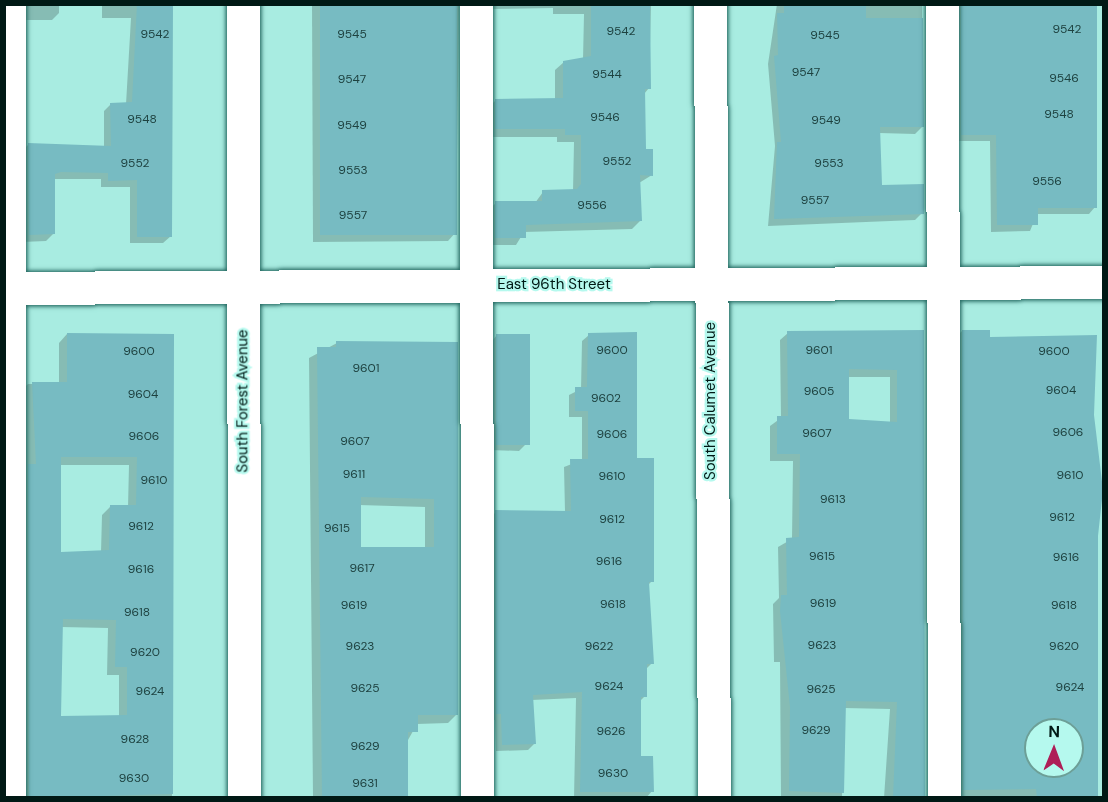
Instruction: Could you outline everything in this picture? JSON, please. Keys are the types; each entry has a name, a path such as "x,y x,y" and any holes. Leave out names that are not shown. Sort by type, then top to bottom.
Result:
{"street":[{"path":"9,4 7,288 9,798"},
{"name":"South Forest Avenue","path":"243,4 244,798"},
{"path":"476,4 477,798"},
{"name":"South Calumet Avenue","path":"710,4 714,798"},
{"path":"942,4 944,798"},
{"name":"East 96th Street","path":"7,288 1104,282"}],"building":[{"path":"137,4 173,4 172,237 137,237 137,180 108,181 108,173 61,172 55,174 55,234 29,235 28,143 111,146 110,103 132,102"},
{"path":"320,4 457,4 457,235 320,235"},
{"path":"591,4 650,4 651,89 645,89 646,149 653,149 653,176 640,175 642,221 526,225 526,238 495,238 495,201 542,201 542,190 577,189 581,184 581,135 565,135 565,129 495,129 495,99 563,98 563,61 591,56"},
{"path":"784,4 866,4 866,18 923,18 924,127 880,127 882,185 924,184 924,214 774,219 777,142 781,142 774,56 778,55 777,13 784,13"},
{"path":"961,4 1097,4 1097,208 1038,208 1038,225 997,225 996,135 961,135"},
{"path":"924,330 925,798 893,798 897,702 846,701 844,793 789,791 790,707 780,611 781,595 787,595 786,538 799,537 800,454 777,454 777,416 788,416 787,331","holes":["849,369 897,370 897,422 849,419"]},
{"path":"962,330 990,330 990,337 1097,335 1094,415 1103,490 1098,536 1098,798 1037,798 1036,789 963,790"},
{"path":"637,332 637,458 654,458 654,582 649,582 654,664 647,664 647,697 641,697 641,756 653,756 654,792 580,792 582,692 533,695 536,744 502,745 501,714 496,714 495,510 571,511 570,459 588,459 588,411 575,411 575,387 587,387 588,333"},
{"path":"67,333 174,334 173,794 29,798 28,464 36,464 32,382 67,382","holes":["61,457 137,457 136,505 110,505 109,550 61,552","63,619 116,620 115,667 127,667 127,715 61,716"]},
{"path":"496,334 530,334 530,445 496,445"},
{"path":"336,341 458,342 458,715 418,715 418,732 408,732 408,798 322,798 317,347 336,347","holes":["361,497 434,499 434,547 361,547"]}]}
